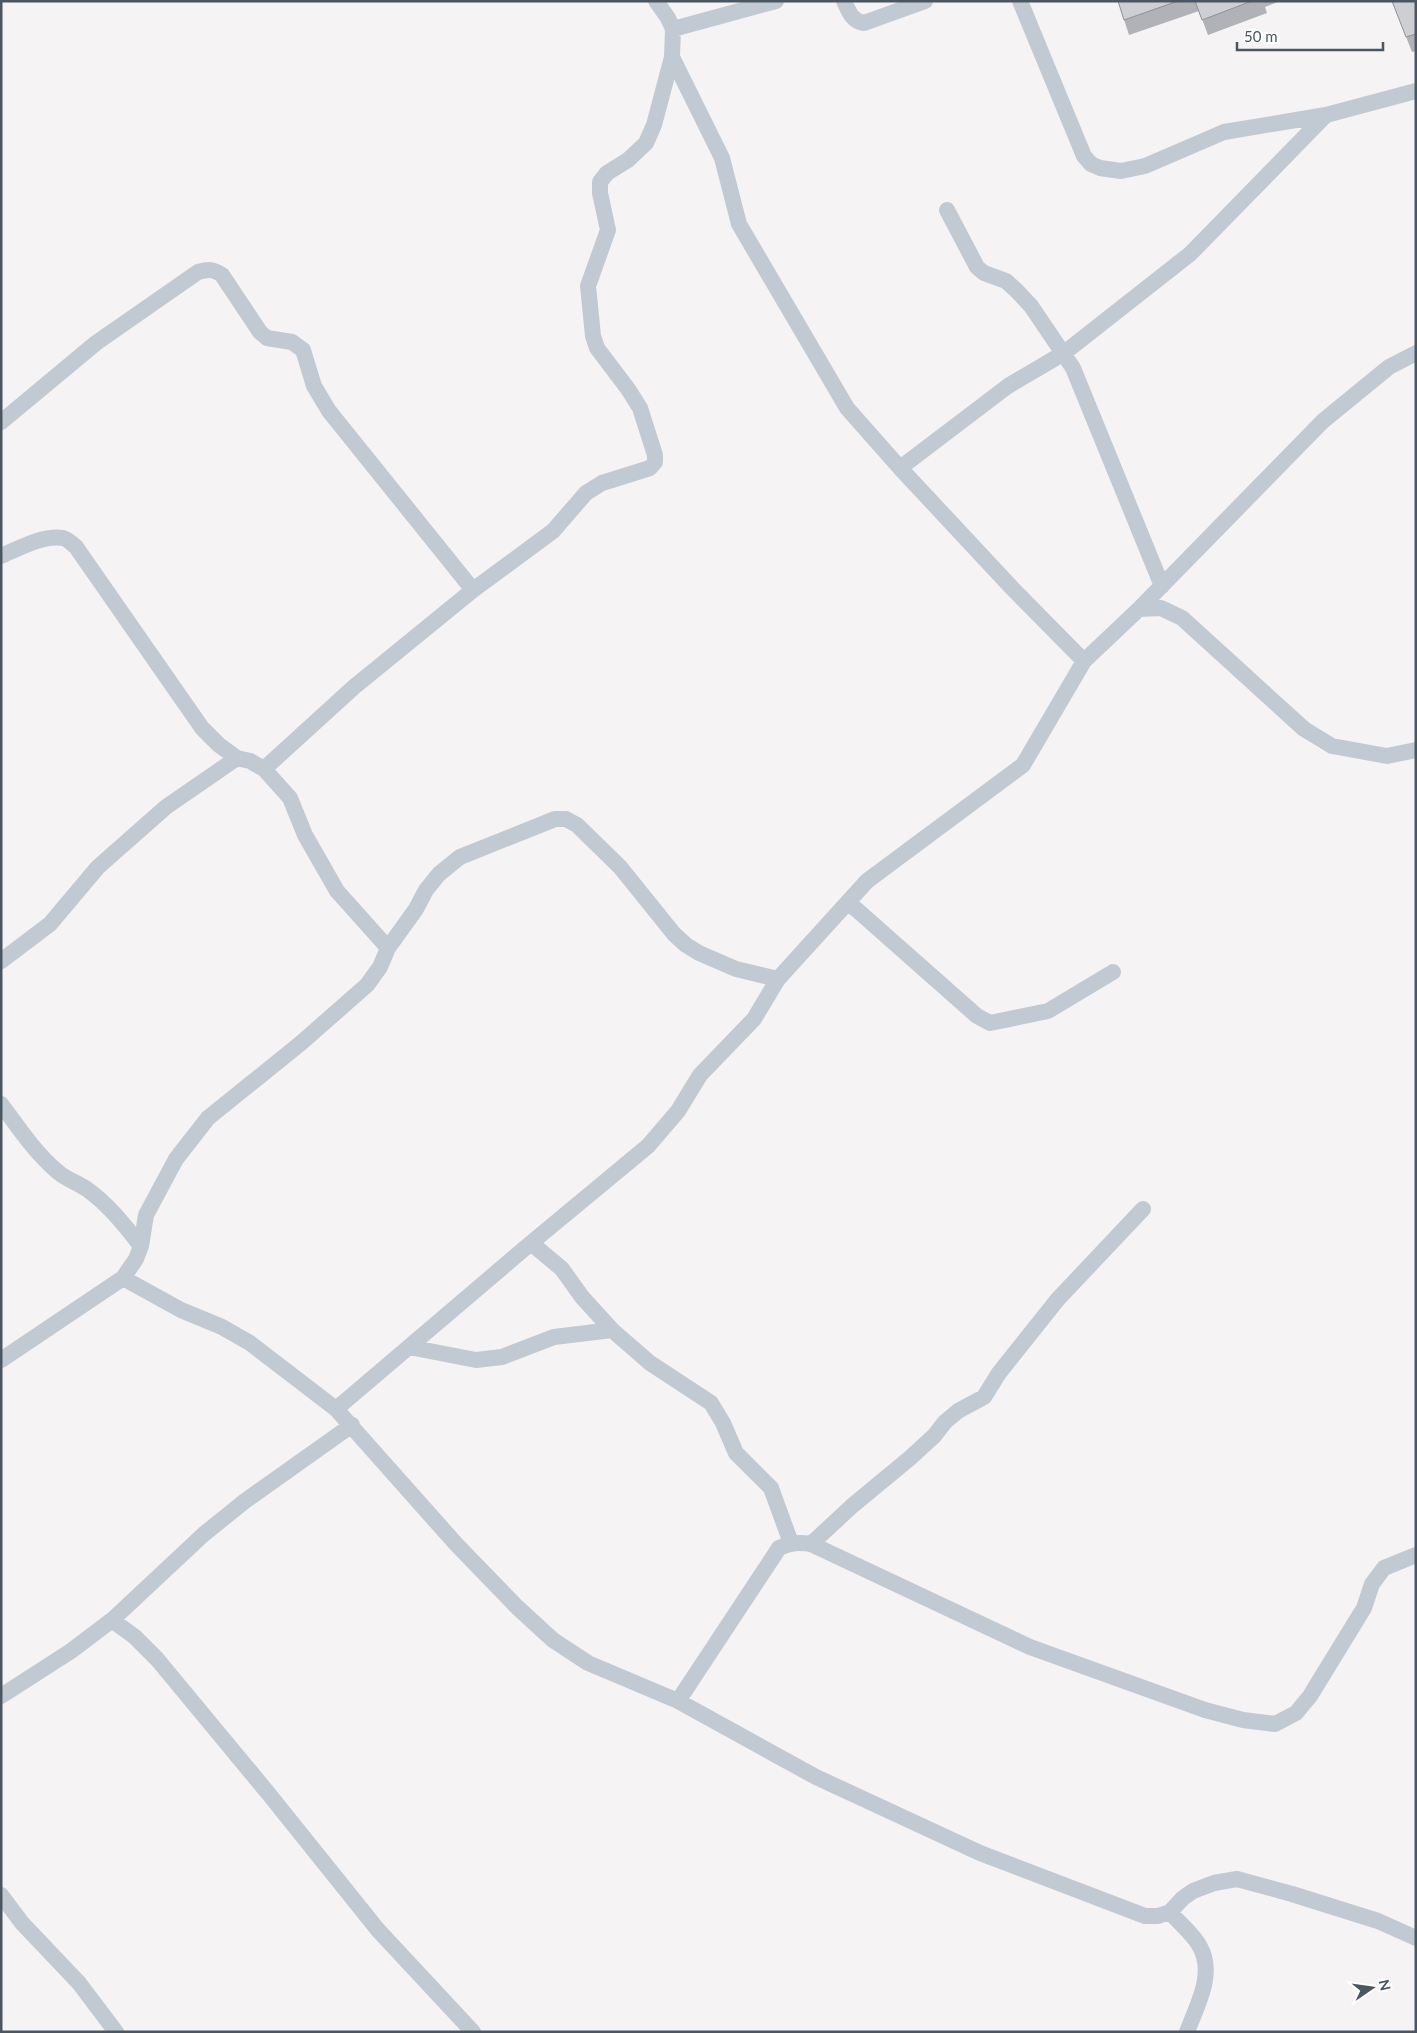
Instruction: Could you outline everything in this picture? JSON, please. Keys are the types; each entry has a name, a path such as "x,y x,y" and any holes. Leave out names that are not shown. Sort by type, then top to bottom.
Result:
{"street":[{"path":"264,769 354,687 473,590 553,531 592,487 650,468 655,462 655,455 640,408 597,348 593,336 588,286 608,230 600,193 600,182 607,173 628,160 646,143 654,124 672,57 673,29 656,1"},
{"path":"673,29 776,1"},
{"path":"844,1 851,16 856,21 864,22 925,1"},
{"path":"1020,1 1084,156 1091,164 1100,168 1121,171 1145,166 1224,132 1326,116 1416,91"},
{"path":"672,57 722,158 739,224 847,408 900,468 1084,661"},
{"path":"900,468 1008,386 1064,353 1190,254 1326,116"},
{"path":"947,210 977,268 984,273 1006,281 1016,290 1031,306 1064,353 1084,390 1162,586"},
{"path":"1,422 96,343 198,272 209,269 216,271 222,275 260,332 267,338 292,342 303,350 314,386 329,411 473,590"},
{"path":"336,1410 530,1243 648,1146 678,1111 700,1075 754,1020 778,979 867,881 1023,765 1084,661 1162,586 1323,421 1389,367 1416,353"},
{"path":"1,556 39,540 52,538 65,538 76,547 202,728 219,745 237,758 250,761 264,769 290,798 305,835 337,891 388,948"},
{"path":"1139,609 1161,608 1182,618 1304,729 1332,746 1386,756 1416,750"},
{"path":"1,961 50,924 98,867 166,806 237,758"},
{"path":"1,1360 123,1278 136,1260 141,1246 146,1215 176,1159 192,1137 208,1118 301,1043 367,985 380,967 388,948 416,910 426,890 439,874 460,857 555,819 566,819 577,824 620,867 674,934 686,945 699,953 736,969 778,979"},
{"path":"848,902 977,1016 990,1024 1048,1011 1113,972"},
{"path":"1,1104 37,1150 57,1171 87,1189 121,1221 141,1246"},
{"path":"811,1544 852,1506 910,1458 952,1417 984,1398 999,1373 1058,1299 1144,1209"},
{"path":"530,1243 562,1269 582,1296 612,1330 650,1363 710,1404 723,1424 736,1453 770,1488 791,1543"},
{"path":"123,1278 181,1310 222,1327 250,1343 336,1410 352,1425 456,1544 517,1606 553,1640 588,1663 678,1701 816,1777 980,1853 1146,1916 1158,1916 1170,1912 1194,1890 1214,1883 1237,1880 1292,1894 1378,1921 1416,1938"},
{"path":"409,1347 476,1360 502,1357 554,1337 612,1330"},
{"path":"1,1696 71,1651 112,1620 204,1534 245,1501 352,1425"},
{"path":"678,1701 779,1548 791,1543 800,1542 811,1544 1030,1648 1205,1710 1243,1720 1275,1724 1296,1713 1310,1696 1364,1608 1372,1584 1384,1568 1416,1554"},
{"path":"112,1620 135,1637 156,1659 268,1793 378,1930 472,2032"},
{"path":"1,1895 22,1923 78,1984 116,2032"},
{"path":"1170,1912 1199,1944 1205,1959 1205,1984 1187,2032"}],"building":[{"path":"1118,1 1178,1 1124,20"},
{"path":"1195,1 1252,1 1202,20"},
{"path":"1392,1 1416,1 1416,34 1406,37"}]}
